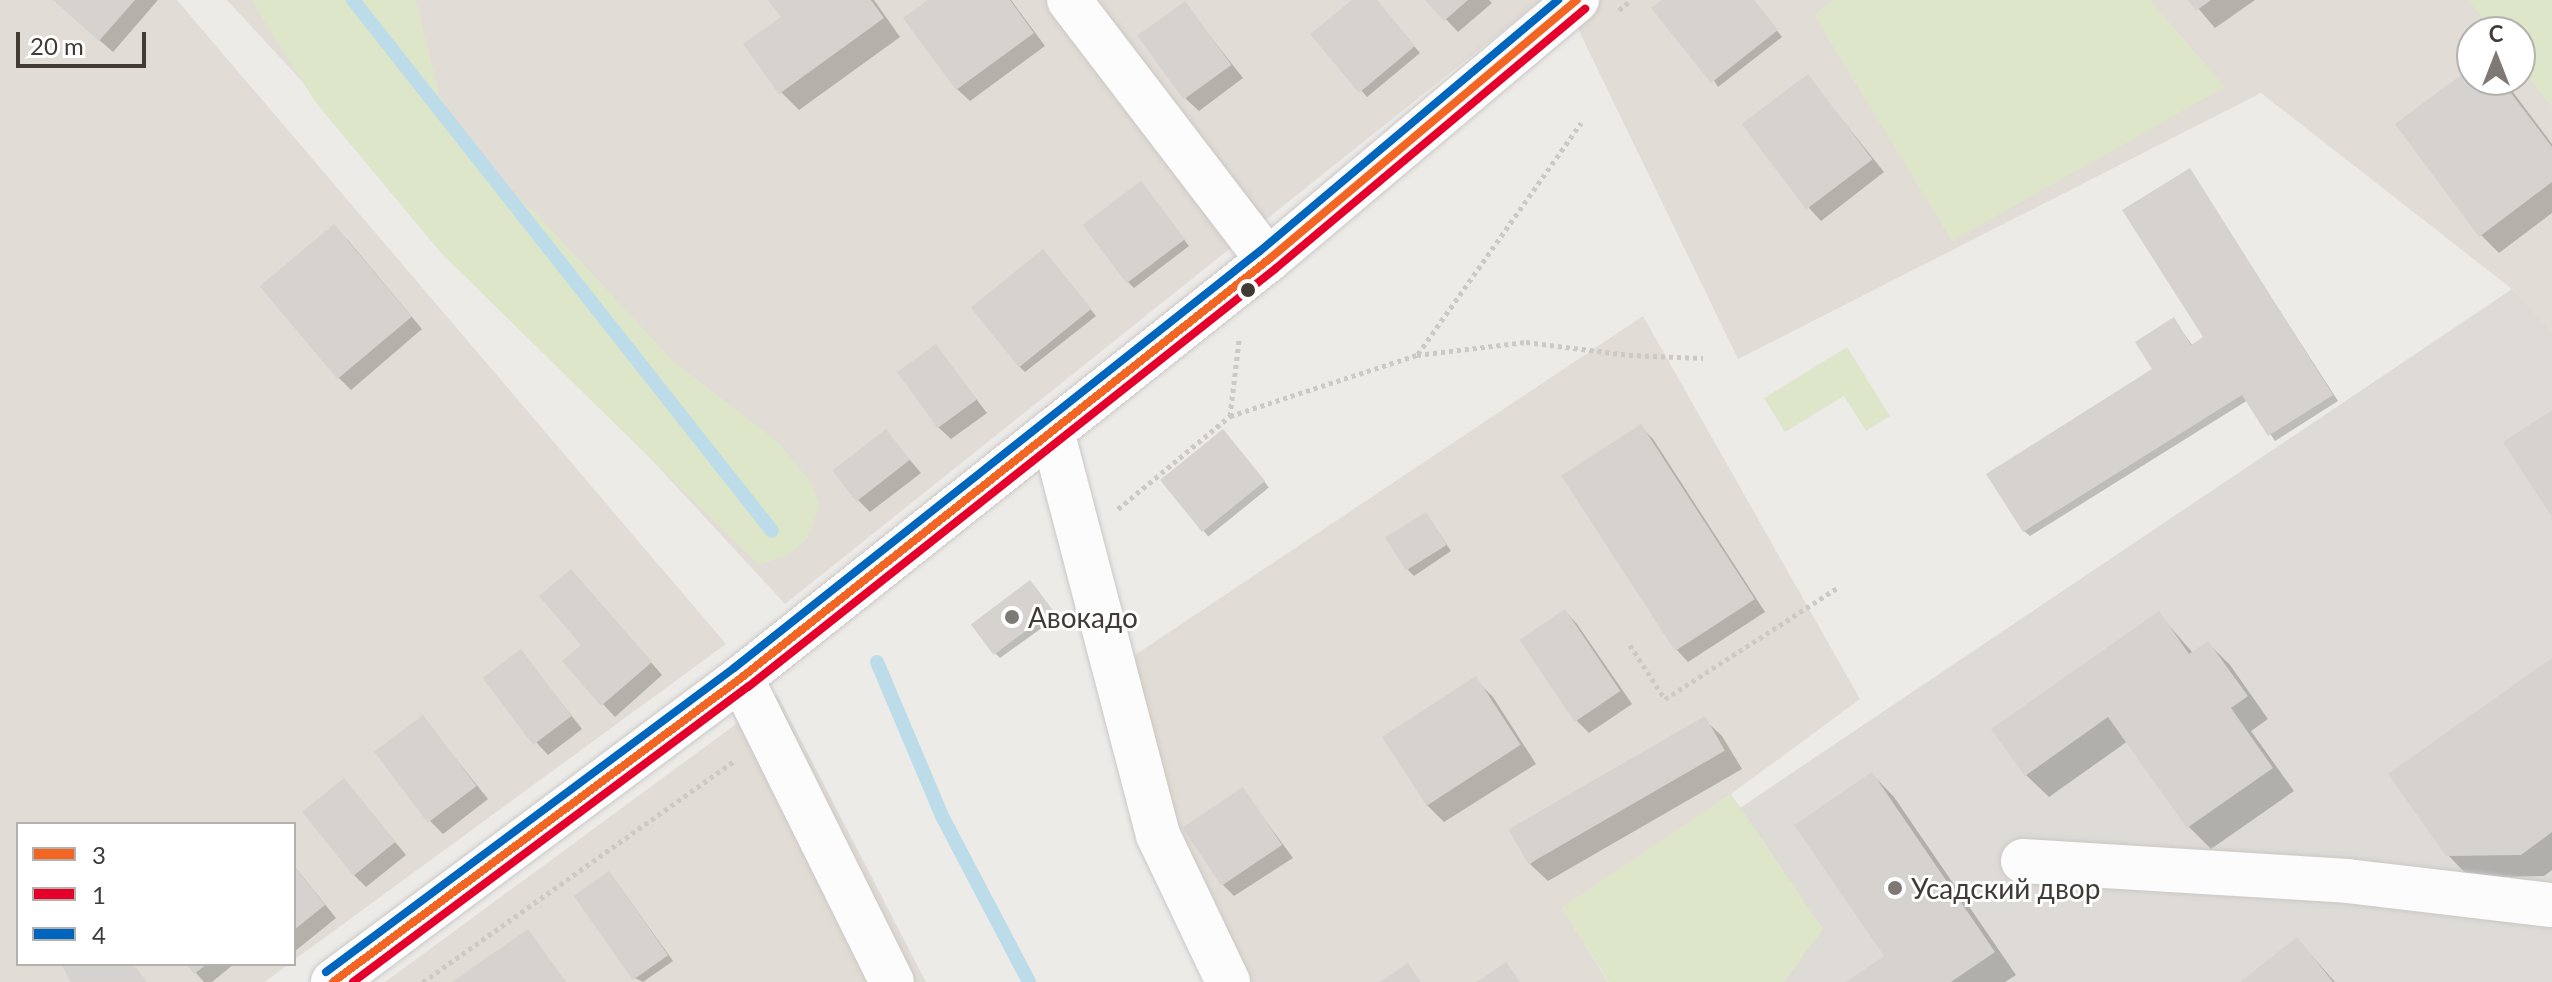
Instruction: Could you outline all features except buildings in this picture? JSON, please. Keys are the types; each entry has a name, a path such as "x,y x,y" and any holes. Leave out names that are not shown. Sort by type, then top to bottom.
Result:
{"street":[{"path":"1069,0 1268,260"},
{"path":"333,982 741,678 1268,260 1577,0"},
{"path":"1052,431 1158,835 1228,982"},
{"path":"741,678 892,982"},
{"path":"2023,861 2347,881 2552,905"}],"path":[{"path":"1417,355 1581,123"},
{"path":"1080,540 1230,416 1417,355 1526,342 1629,355 1703,358"},
{"path":"1630,645 1665,699 1837,588"},
{"path":"423,982 770,734"}],"shaded area":[{"path":"0,0 177,0 726,644 296,959 296,822 16,822 16,966 286,966 265,982 0,982"},
{"path":"227,0 1541,0 785,604"},
{"path":"1564,0 2552,0 2552,331 2512,289 2261,93 1738,359"},
{"path":"2512,289 2552,331 2552,982 1734,982 1649,869"},
{"path":"1643,316 1860,699 1731,794 1562,908 1608,982 1241,982 1167,837 1135,655"},
{"path":"777,694 926,982 385,982"}],"green space":[{"path":"251,0 416,0 441,102 479,167 533,210 673,361 778,442 812,484 819,506 808,538 787,555 759,565 441,253 316,103"},
{"path":"1834,0 2150,0 2225,87 1952,241 1814,15"},
{"path":"2468,0 2552,0 2552,107 2536,87 2536,16 2480,16"},
{"path":"1847,347 1890,416 1866,431 1844,396 1785,432 1764,398"},
{"path":"1731,794 1823,929 1784,982 1609,982 1561,908"}],"waterway":[{"path":"353,0 772,531"},
{"path":"877,662 943,818 1029,982"}],"transit line":[{"name":"4","path":"326,972 734,668 1260,251 1558,0"},
{"name":"3","path":"333,982 741,678 1268,260 1577,0"},
{"name":"1","path":"353,982 748,687 1275,269 1585,9"}],"place":[{"name":"Авокадо","path":"1012,617"},
{"name":"Усадский двор","path":"1895,888"}]}
